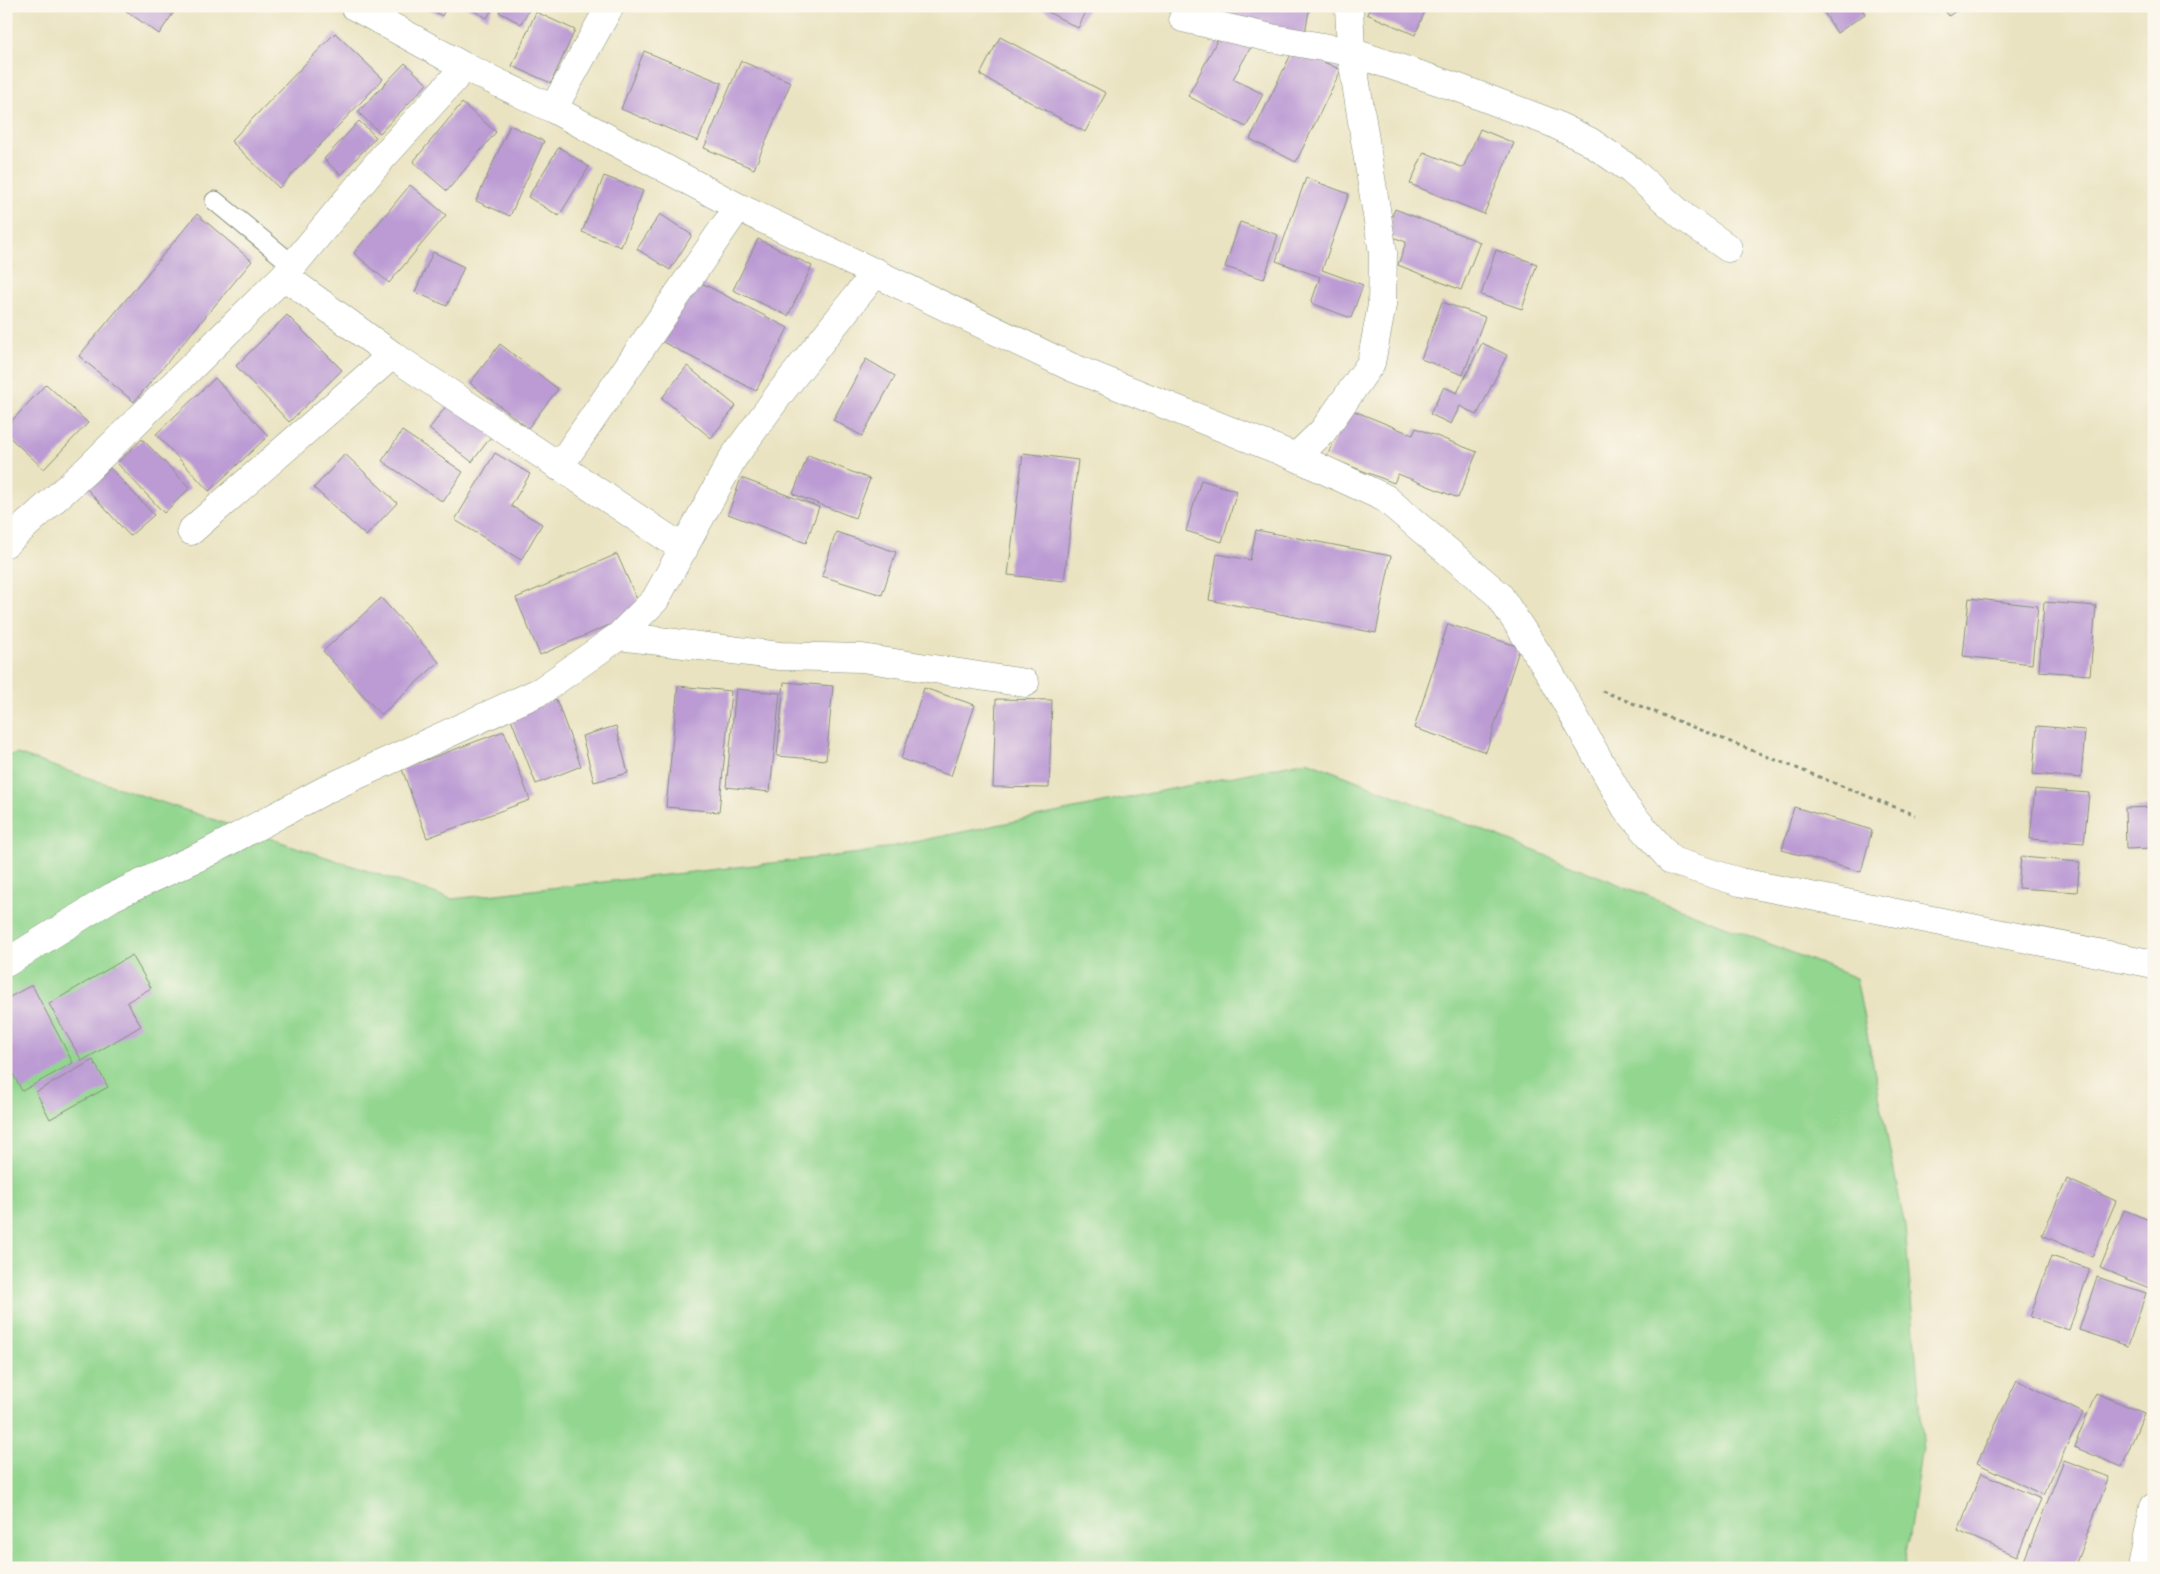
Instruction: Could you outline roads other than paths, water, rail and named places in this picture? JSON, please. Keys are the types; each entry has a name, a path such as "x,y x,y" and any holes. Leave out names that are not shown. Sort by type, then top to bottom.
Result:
{"street":[{"path":"354,6 465,68 553,109 738,207 1071,367 1296,457 1385,498 1499,595 1548,670 1626,808 1672,861 1740,882 2154,964"},
{"path":"553,109 610,6"},
{"path":"1296,457 1323,431 1371,363 1382,305 1383,253 1352,52 1349,6"},
{"path":"1182,18 1271,38 1352,52 1459,88 1533,116 1589,142 1631,170 1684,217 1728,248"},
{"path":"6,543 86,470 288,271 382,158 465,68"},
{"path":"559,467 738,207"},
{"path":"288,271 392,355 684,549"},
{"path":"6,963 112,897 207,853 329,788 541,691 619,636 654,600 733,458 781,392 876,272"},
{"path":"191,530 392,355"},
{"path":"619,636 780,656 862,658 1025,683"},
{"path":"2148,1552 2154,1508"}],"lane":[{"path":"215,201 288,271"}]}
